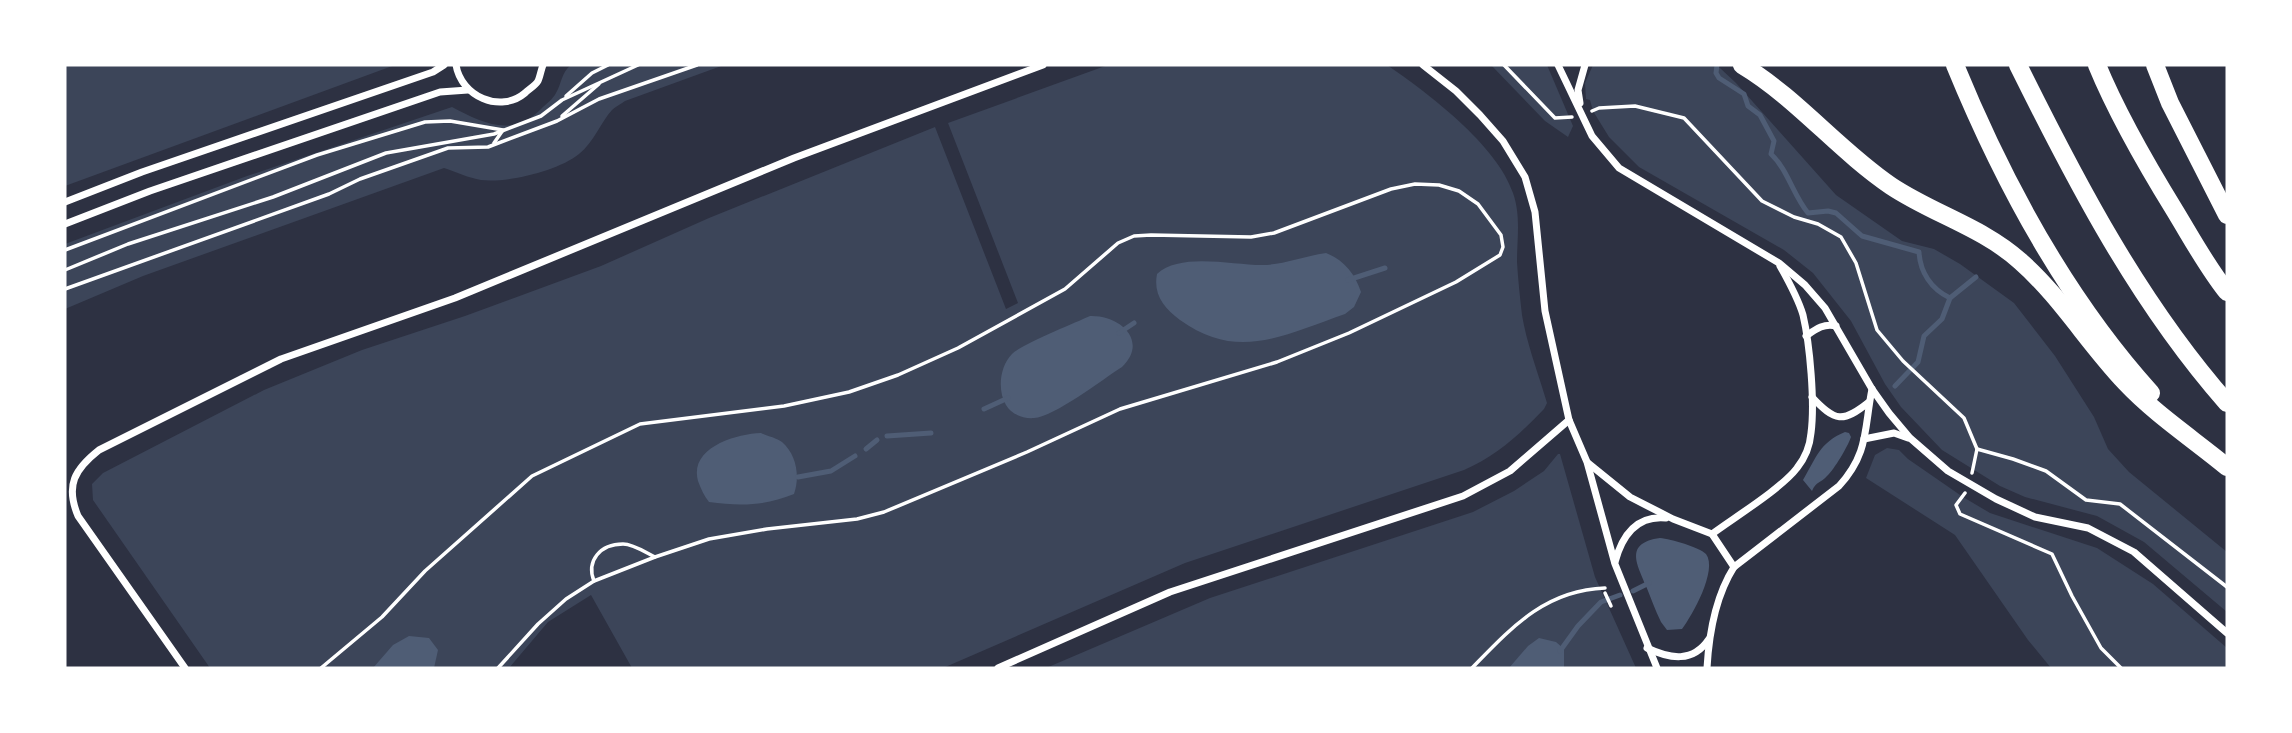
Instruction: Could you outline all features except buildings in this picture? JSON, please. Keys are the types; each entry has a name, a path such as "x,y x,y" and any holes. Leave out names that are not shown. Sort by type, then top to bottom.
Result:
{"highway":[{"path":"1742,65 1772,86 1891,186 1992,239 2020,261 2125,381 2227,467"},
{"path":"2018,65 2107,236 2196,368 2227,403"},
{"path":"2097,65 2109,95 2149,168 2213,274 2227,292"},
{"path":"2155,65 2170,103 2227,215"},
{"path":"1955,66 1996,155 2047,252 2142,383 2193,440"}],"street":[{"path":"65,202 142,172 433,72 443,65"},
{"path":"456,65 458,75 468,90 491,102 517,99 537,83 543,65"},
{"path":"185,668 78,516 72,492 76,472 99,450 281,359 455,298 794,159 1043,65"},
{"path":"1423,65 1480,115 1503,141 1525,177 1535,212 1545,311 1569,419 1587,463 1615,564 1657,668"},
{"path":"1558,65 1592,136 1619,168 1779,263 1805,285 1825,308 1872,389 1910,438 1948,471 2035,517 2088,528 2134,552 2227,633"},
{"path":"1581,114 1578,90 1585,65"},
{"path":"65,224 150,191 440,92 468,90"},
{"path":"1712,534 1775,487 1799,465 1809,444 1811,397 1806,336 1795,293 1779,263"},
{"path":"1806,336 1818,327 1829,324 1837,327"},
{"path":"1707,668 1716,604 1723,584 1734,567 1839,486 1859,459 1872,389"},
{"path":"1811,397 1832,415 1842,417 1851,416 1869,402"},
{"path":"998,668 1170,592 1463,496 1510,471 1569,419"},
{"path":"1864,439 1894,433 1910,438"},
{"path":"1587,463 1630,497 1673,519 1712,534 1734,567"},
{"path":"1615,564 1619,547 1636,524 1644,519 1657,517 1673,519"},
{"path":"1647,648 1664,656 1689,656 1705,645 1711,635"}],"path":[{"path":"65,270 128,244 273,197 386,153 503,130 541,116 592,73 608,65"},
{"path":"562,100 638,65"},
{"path":"65,289 329,194 360,178 448,148 492,145 557,121 599,99 697,65"},
{"path":"1504,65 1555,118 1599,108 1635,106 1684,118 1762,201 1794,217 1818,224 1841,237 1856,262 1877,330 1903,361 1964,418 1977,449 1969,484 1956,505 1960,514 2052,554 2101,648 2121,668"},
{"path":"557,121 603,81"},
{"path":"65,250 317,155 425,122 450,121 503,130"},
{"path":"492,145 503,130"},
{"path":"321,668 382,617 425,571 532,476 640,424 784,406 849,392 898,375 958,348 1054,295 1095,266 1118,243 1134,236 1251,237 1274,233 1391,189 1415,184 1439,185 1459,191 1478,204 1501,234 1503,247 1500,255 1456,282 1361,328 1277,362 1120,409 1027,452 884,512 857,519 767,529 709,539 594,581 566,599 538,624 498,668"},
{"path":"1977,449 2046,471 2085,500 2120,504 2227,587"},
{"path":"594,581 591,563 606,547 624,544 655,557"},
{"path":"1472,668 1536,608 1568,593 1587,589 1605,591 1611,606"}],"shaded area":[{"path":"65,65 395,65 65,186"},
{"path":"571,65 724,65 625,101 612,110 579,154 559,166 505,180 481,180 444,168 143,276 65,309 65,244 247,176 452,107 497,125 520,123 530,118 553,97 565,71"},
{"path":"1108,65 1387,65 1422,90 1477,139 1505,175 1513,193 1518,219 1517,262 1522,315 1547,403 1544,409 1507,444 1464,470 1185,563 943,668 632,668 591,595 548,622 509,668 210,668 93,500 92,484 103,473 264,390 362,350 601,266 709,218 935,127 1006,309 1018,303 948,123"},
{"path":"1491,65 1547,65 1573,126 1568,137 1545,121"},
{"path":"1593,65 1711,65 1720,68 1836,195 1902,241 1934,249 1960,264 2014,303 2055,356 2094,417 2108,449 2129,472 2227,552 2227,612 2144,542 2097,516 2025,497 2000,486 1942,450 1901,407 1885,384 1851,321 1813,273 1784,250 1639,167 1609,137 1593,111 1590,100 1586,99 1585,83"},
{"path":"1326,253 1348,268 1356,279 1361,292 1354,307 1345,314 1302,330 1261,341 1222,340 1201,333 1169,311 1158,295 1157,274 1179,263 1207,261 1270,265"},
{"path":"1090,316 1111,320 1127,331 1133,348 1122,367 1066,405 1043,416 1026,418 1011,411 1003,399 1001,385 1002,371 1012,354 1037,339"},
{"path":"1845,432 1851,437 1844,452 1830,473 1815,485 1812,491 1803,480 1824,446"},
{"path":"761,433 780,441 791,453 797,474 794,494 752,504 709,502 698,481 700,460 716,445 727,440"},
{"path":"1887,448 1899,450 1908,459 1990,513 2097,548 2153,584 2227,648 2227,668 2051,668 2028,640 1955,535 1866,478 1875,455"},
{"path":"1558,454 1595,577 1636,668 1046,668 1210,598 1473,512 1514,491 1544,471"},
{"path":"1660,538 1697,549 1706,554 1709,561 1709,571 1702,593 1682,629 1667,630 1661,622 1637,562 1637,550 1641,545"},
{"path":"409,636 429,638 438,650 434,668 373,668 393,645"},
{"path":"1539,638 1556,642 1564,649 1564,668 1509,668 1528,646"}],"waterway":[{"path":"1717,65 1716,73 1719,78 1744,94 1748,106 1760,115 1774,141 1771,154 1782,167 1808,213 1836,213 1862,236 1919,252 1928,279 1937,290 1950,298 1942,319 1924,336 1918,362 1895,386"},
{"path":"1348,280 1385,268"},
{"path":"1950,298 1976,277"},
{"path":"1119,333 1134,323"},
{"path":"984,409 1008,398"},
{"path":"887,436 931,433"},
{"path":"866,449 877,440"},
{"path":"798,477 831,471 855,456"},
{"path":"1633,591 1649,583"},
{"path":"1560,651 1578,626 1601,602 1620,595"}]}
